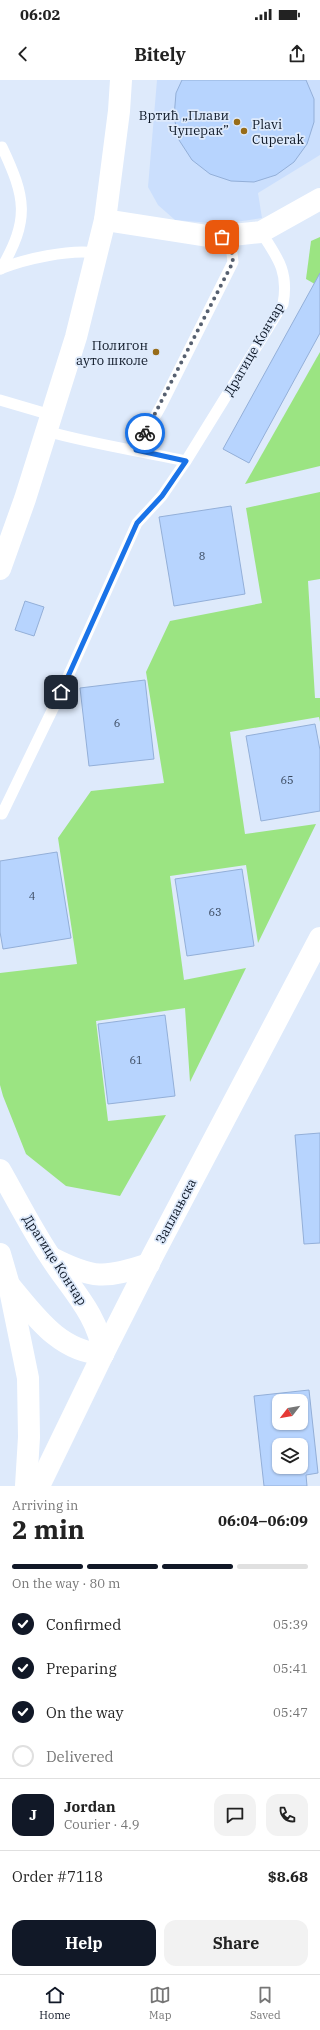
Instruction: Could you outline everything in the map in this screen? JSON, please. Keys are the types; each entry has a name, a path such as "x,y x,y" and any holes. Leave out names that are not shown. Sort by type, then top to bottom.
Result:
{"main road":[{"path":"0,569 76,337 105,220 119,111 121,80"},
{"path":"105,220 214,237 230,237 261,232 320,199"},
{"name":"Заплањска","path":"39,1486 149,1264 320,938"},
{"name":"Драгице Кончар","path":"0,1170 49,1257 92,1318 101,1337 104,1354"},
{"path":"0,1254 9,1286 28,1378 30,1437 26,1486"},
{"path":"49,1257 74,1269 97,1275 114,1275 149,1264"},
{"path":"9,1286 44,1326 59,1338 78,1350 104,1354"}],"lane":[{"path":"0,269 13,248 22,218 17,181 2,147"},
{"name":"Драгице Кончар","path":"2,814 61,692 137,523 162,496 186,461 283,304 286,290 285,276 277,256 261,232"},
{"path":"136,450 164,399 233,262 230,237"},
{"path":"0,269 67,252 83,251 96,254"},
{"path":"0,400 48,423 80,441 136,450 186,461"}],"shaded area":[{"name":"Вртић „Плави Чуперак”","path":"157,80 320,80 320,155 258,193 262,218 222,224 175,220 158,205 148,187"}],"green space":[{"path":"320,237 320,287 306,279 311,241"},
{"path":"320,352 320,466 245,484"},
{"path":"320,492 320,579 308,581 315,698 320,698 320,722 319,717 230,732 245,834 316,824 258,943 246,865 170,876 184,980 246,968 190,1082 185,1008 96,1021 108,1121 166,1115 120,1196 66,1186 26,1154 3,1096 0,1085 0,973 77,964 58,838 91,791 164,783 146,672 170,621 262,603 246,508"}],"building":[{"name":"Plavi Cuperak","path":"182,80 306,80 314,99 314,122 307,144 294,162 276,175 254,182 231,181 210,174 192,160 179,140 174,117 176,93"},
{"path":"320,273 320,333 249,463 223,449"},
{"path":"231,506 245,594 174,606 159,517"},
{"path":"25,601 44,607 34,636 15,630"},
{"path":"145,680 154,759 89,766 80,688"},
{"path":"315,724 320,750 320,811 261,821 246,736"},
{"path":"57,852 71,938 3,949 0,932 0,861"},
{"path":"242,869 254,946 187,956 175,879"},
{"path":"165,1015 175,1096 108,1104 98,1024"},
{"path":"320,1133 320,1243 304,1244 295,1135"},
{"path":"309,1390 318,1473 306,1475 307,1486 264,1486 254,1396 272,1394 272,1430 308,1430 308,1394 272,1394"}],"way so far":[{"path":"145,433 161,406 233,262 230,237 222,237"}],"place":[{"name":"Вртић „Плави Чуперак”","path":"237,122"},
{"name":"Plavi Cuperak","path":"244,131"},
{"name":"Полигон ауто школе","path":"156,352"}],"route":[{"path":"61,692 137,523 162,496 186,461 136,450 145,433"}]}
